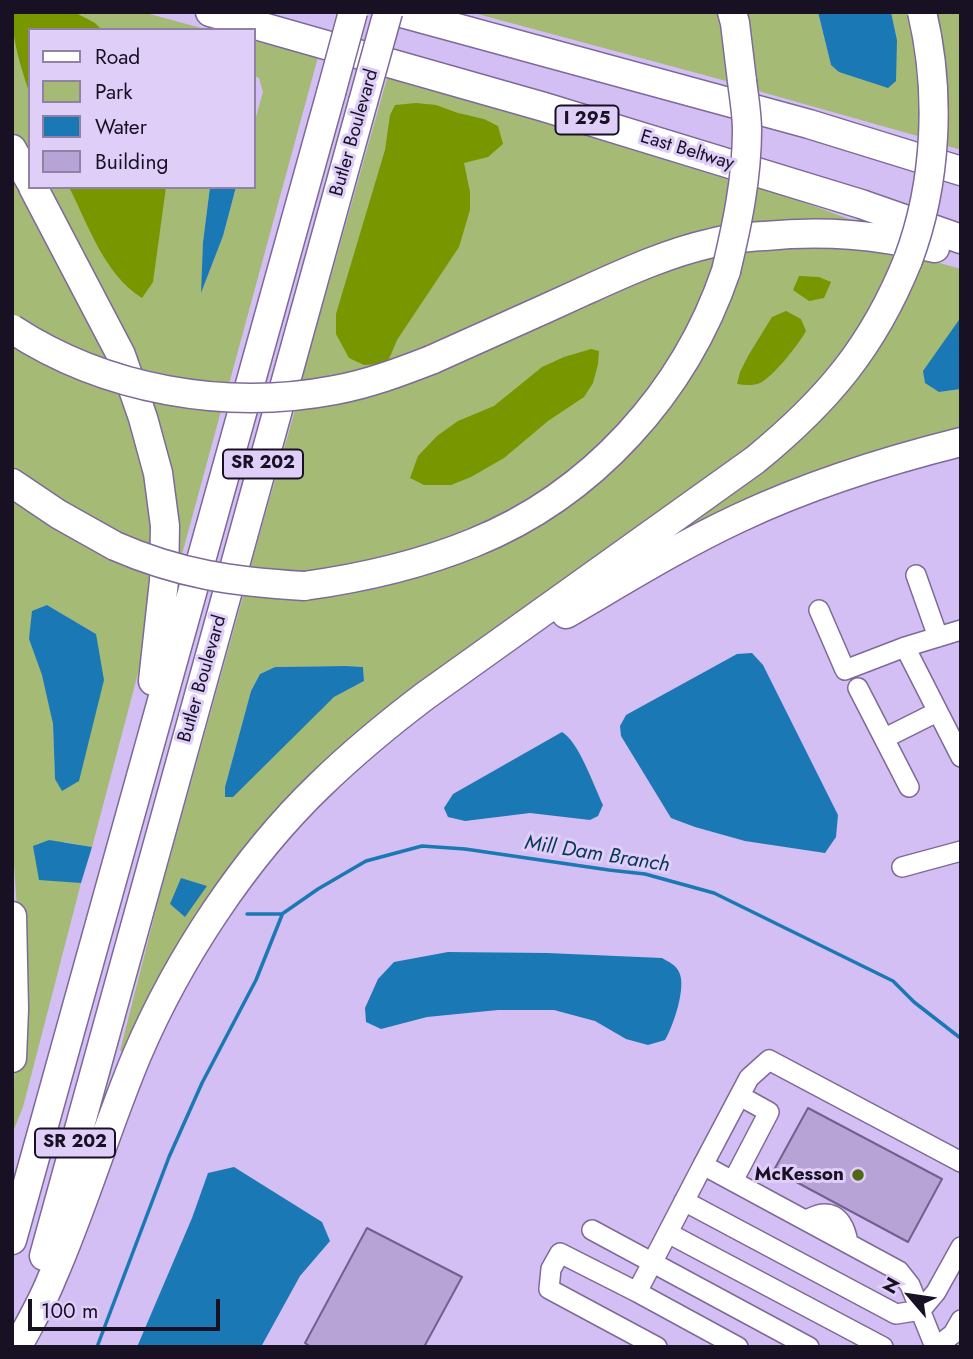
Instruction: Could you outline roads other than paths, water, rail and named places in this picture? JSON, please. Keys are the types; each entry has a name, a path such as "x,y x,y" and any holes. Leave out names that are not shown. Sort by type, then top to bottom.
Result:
{"highway":[{"name":"East Beltway","path":"210,12 544,107 848,200 961,239"},
{"name":"I 295","path":"279,12 551,89 961,219"},
{"name":"Butler Boulevard","path":"12,1240 354,12"},
{"name":"Butler Boulevard","path":"19,1346 388,12"},
{"path":"398,12 809,124 961,171"},
{"path":"12,482 58,514 115,546 147,560 226,579 304,586 351,579 450,552 499,531 551,500 616,448 652,408 685,360 712,309 726,271 745,173 747,128 732,12"},
{"path":"19,1346 52,1279 137,1055 178,971 203,930 287,819 353,754 425,696 782,438 826,395 867,342 898,285 926,199 931,157 933,83 922,12"},
{"path":"809,124 961,180"},
{"path":"12,149 28,177"},
{"path":"34,189 121,355 143,418 158,473 165,526 163,581 143,772"},
{"path":"12,329 58,354 105,373 160,388 206,395 263,398 324,392 360,384 431,359 627,272 713,242 800,233 847,233 897,240 961,256"},
{"path":"425,696 740,517 881,464 961,442"},
{"path":"12,916 12,1058"}],"street":[{"path":"916,575 938,637"},
{"path":"818,610 845,670 905,647 961,630"},
{"path":"905,647 961,757"},
{"path":"859,688 909,787"},
{"path":"885,738 937,712"},
{"path":"902,867 961,851"},
{"path":"637,1292 749,1078 769,1060 961,1163"},
{"path":"733,1181 769,1112 740,1096"},
{"path":"703,1165 899,1270 910,1284 936,1347 953,1334 961,1320"},
{"path":"684,1201 896,1314 920,1310 936,1292 961,1247"},
{"path":"592,1230 809,1347"},
{"path":"668,1233 883,1347"},
{"path":"656,1347 549,1289 551,1269 560,1253 738,1347"}],"water":[{"path":"818,12 891,12 897,40 896,81 888,88 839,72 831,65"},
{"path":"210,189 235,189 223,236 201,293 203,242"},
{"path":"961,317 961,389 939,392 925,383 923,371"},
{"path":"47,605 96,634 104,680 79,781 62,791 55,779 53,724 42,675 29,639 32,611"},
{"path":"752,653 763,665 838,815 836,837 825,853 745,841 671,818 621,736 620,726 626,715 737,654"},
{"path":"275,667 363,667 364,681 334,697 233,797 225,797 225,787 251,691 260,674"},
{"path":"562,732 580,754 591,776 603,805 598,816 590,820 530,813 465,821 448,817 444,808 453,794"},
{"path":"49,840 92,847 81,883 39,880 33,846"},
{"path":"181,878 207,886 185,917 170,904"},
{"path":"448,952 662,958 679,972 680,996 672,1026 665,1040 648,1045 626,1039 595,1021 554,1010 498,1010 427,1017 381,1029 366,1022 365,1008 378,979 394,962"},
{"path":"234,1167 322,1222 330,1241 300,1276 261,1347 137,1347 192,1218 208,1173"}],"waterway":[{"name":"Mill Dam Branch","path":"247,914 282,914 366,861 422,846 465,849 645,874 714,893 893,981 914,1002 959,1037"},
{"path":"97,1347 169,1157 202,1083 256,980 282,915"}],"place":[{"name":"McKesson","path":"858,1175"}]}
